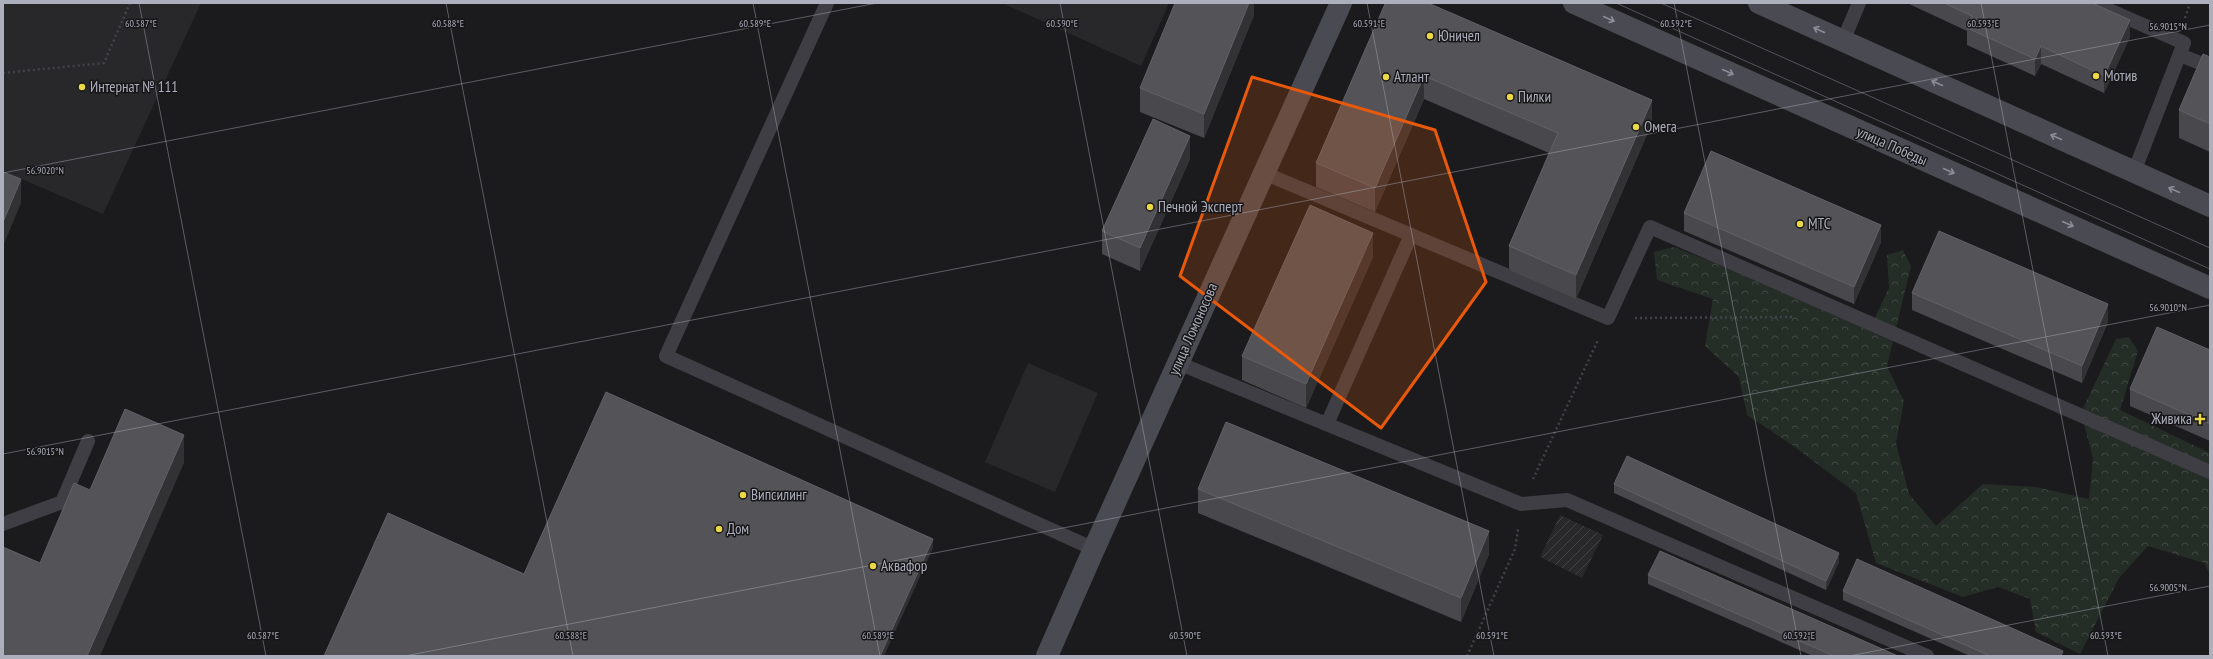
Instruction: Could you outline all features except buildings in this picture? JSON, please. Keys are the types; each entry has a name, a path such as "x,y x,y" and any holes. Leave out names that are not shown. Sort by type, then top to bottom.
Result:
{"main road":[{"name":"улица Ломоносова","path":"1048,656 1094,548 1341,3"},
{"name":"улица Победы","path":"1574,3 2210,288"},
{"path":"1759,3 2210,206"}],"lane":[{"path":"827,3 666,356 1094,548"},
{"path":"1843,41 1859,3"},
{"path":"2092,3 2184,43 2134,172"},
{"path":"2180,55 2210,67"},
{"path":"1264,173 1608,318 1650,227 2210,472"},
{"path":"1327,424 1411,235"},
{"path":"1178,363 1521,504 1567,500 1927,656"},
{"path":"3,524 62,502 88,442"}],"path":[{"path":"3,72 104,63 130,3"},
{"path":"1608,318 1799,317"}],"highlighted area":[{"path":"1252,77 1435,130 1486,282 1381,428 1180,276"}],"shaded area":[{"name":"Интернат № 111","path":"3,3 201,3 103,214 3,171"},
{"path":"1002,3 1169,3 1141,66"},
{"path":"1028,363 1098,393 1055,492 985,462"},
{"path":"1560,515 1603,535 1582,578 1540,557"}],"green space":[{"path":"1674,247 1852,318 1872,324 1889,288 1887,255 1903,250 1911,266 1887,366 1904,401 1896,443 1909,494 1936,526 1983,484 2036,487 2089,499 2093,458 2081,413 2116,339 2129,337 2138,351 2120,410 2210,453 2210,574 2204,563 2148,546 2119,578 2080,654 2036,632 2030,599 1998,587 1963,597 1876,563 1856,493 1792,445 1747,415 1739,377 1705,346 1713,299 1657,280 1654,252"}],"tram line":[{"path":"1616,3 2210,269"},
{"path":"1661,3 2210,248"}],"place":[{"name":"Юничел","path":"1430,36"},
{"name":"Мотив","path":"2096,76"},
{"name":"Атлант","path":"1386,77"},
{"name":"Интернат № 111","path":"82,87"},
{"name":"Пилки","path":"1510,97"},
{"name":"Омега","path":"1636,127"},
{"name":"Печной Эксперт","path":"1150,207"},
{"name":"МТС","path":"1800,224"},
{"name":"Живика","path":"2200,419"},
{"name":"Випсилинг","path":"743,495"},
{"name":"Дом","path":"719,529"},
{"name":"Аквафор","path":"873,566"}]}
